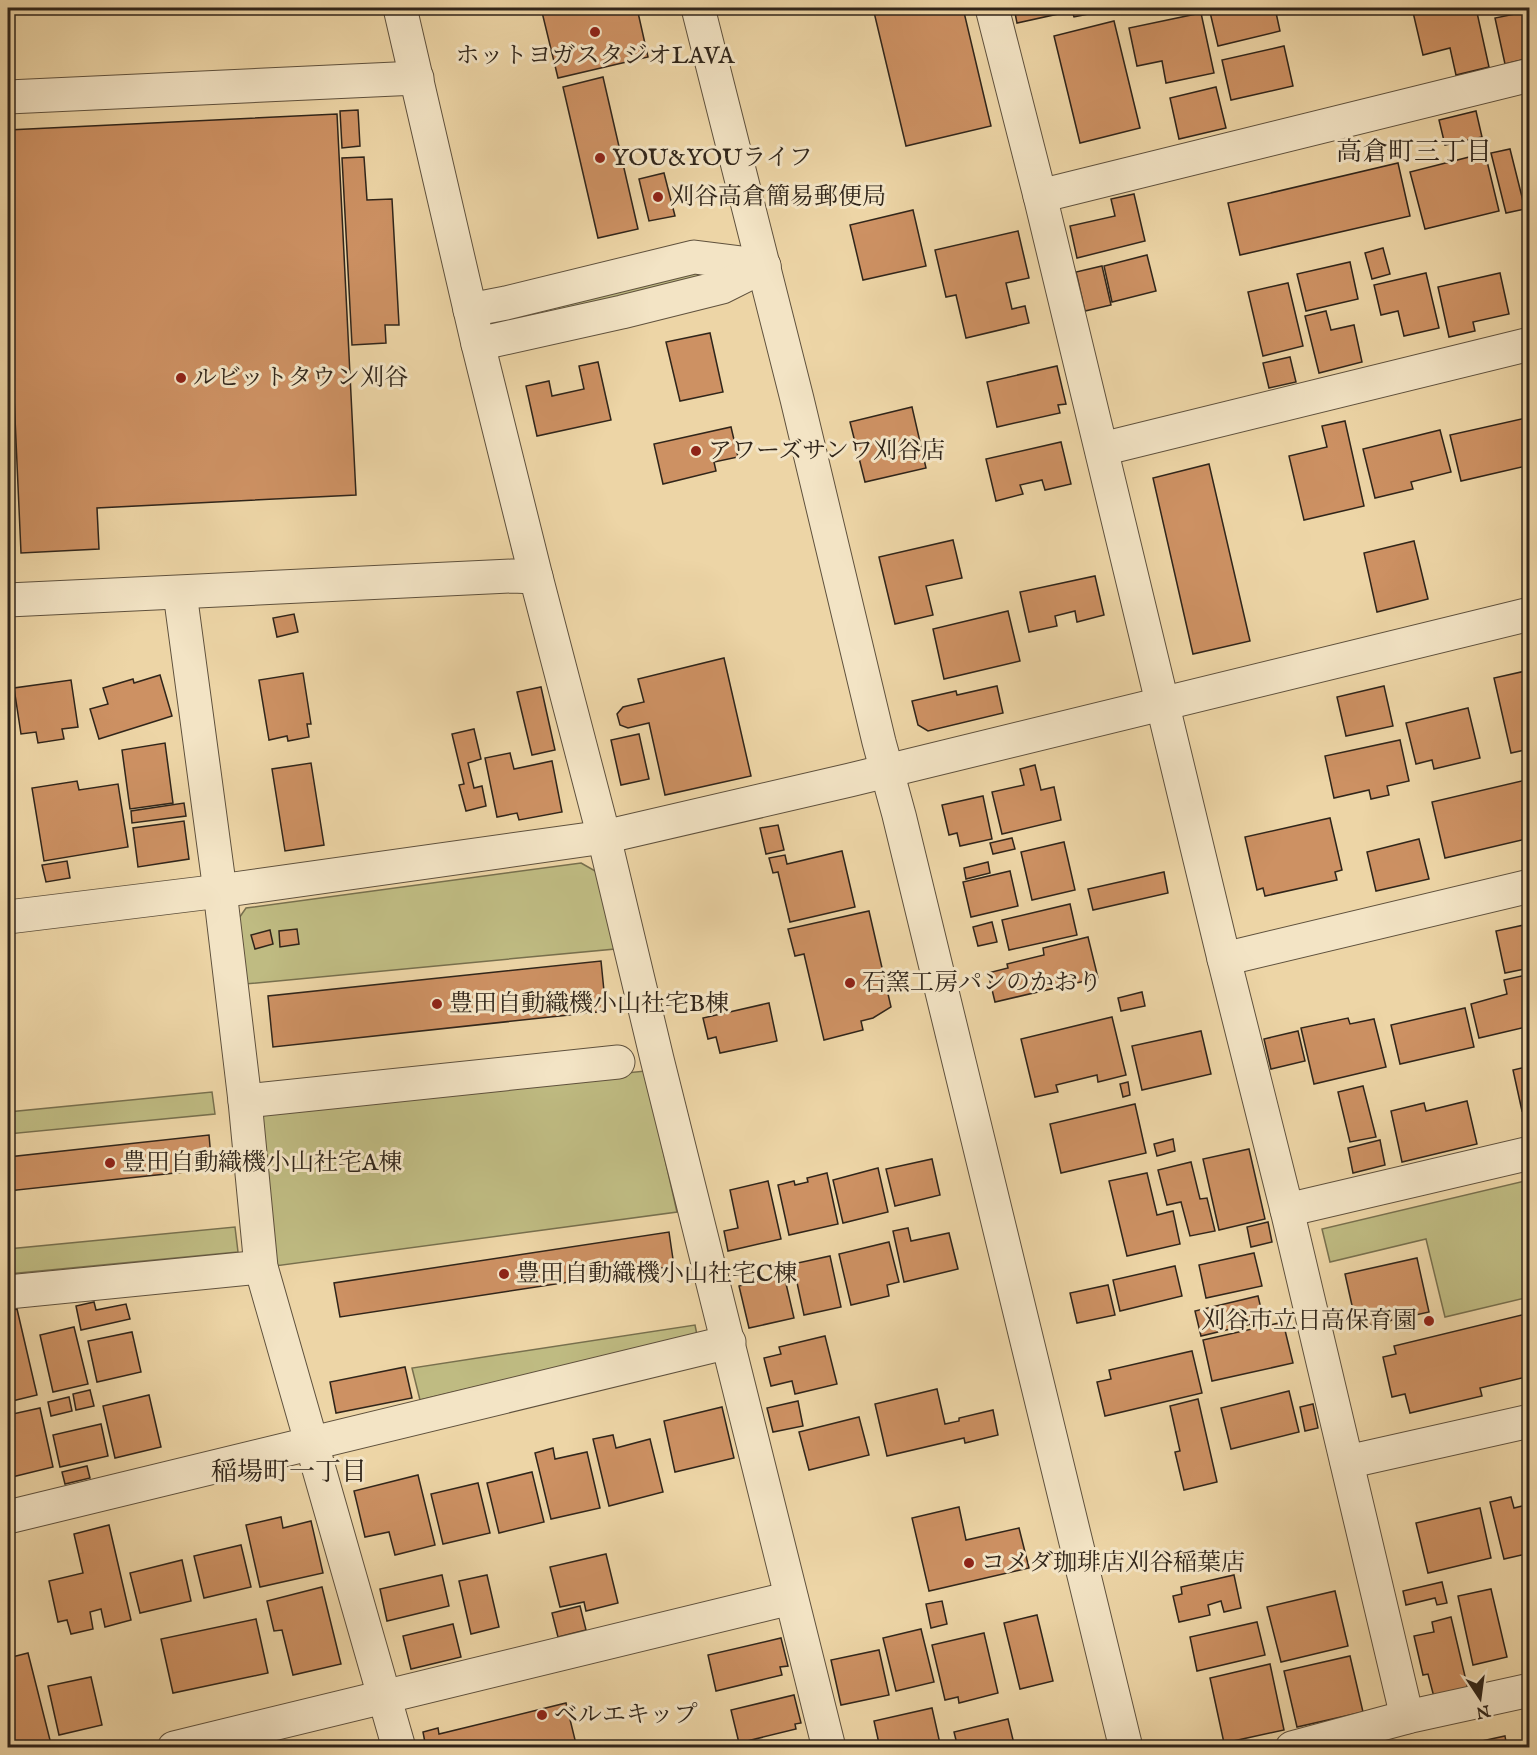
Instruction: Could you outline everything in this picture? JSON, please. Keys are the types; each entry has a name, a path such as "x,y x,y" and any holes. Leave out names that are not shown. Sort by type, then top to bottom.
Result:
{"street":[{"path":"400,8 478,344 604,837 829,1748"},
{"path":"698,8 764,266 1126,1748"},
{"path":"992,8 1102,448 1224,960 1287,1210 1407,1717"},
{"path":"1040,196 1530,75"},
{"path":"8,97 417,78"},
{"path":"470,310 694,257 764,266"},
{"path":"478,344 723,287 764,266"},
{"path":"1102,448 1530,344"},
{"path":"8,600 512,576 536,577"},
{"path":"180,593 220,891 261,1267 399,1748"},
{"path":"8,917 220,891 604,837 1163,705 1530,614"},
{"path":"1224,960 1530,886"},
{"path":"244,1101 618,1062"},
{"path":"1287,1210 1530,1153"},
{"path":"8,1292 261,1267"},
{"path":"8,1517 729,1342"},
{"path":"1347,1462 1530,1421"},
{"path":"174,1748 791,1599"},
{"path":"1292,1748 1407,1717 1530,1689"}],"shaded area":[{"path":"709,267 710,280 536,321 535,308"},
{"path":"581,863 597,872 615,949 245,984 237,921 246,908"},
{"path":"645,1071 677,1212 275,1266 261,1112"},
{"path":"212,1092 215,1114 8,1134 8,1112"},
{"path":"1529,1180 1529,1297 1445,1317 1426,1239 1330,1262 1322,1229"},
{"path":"235,1227 238,1252 8,1274 8,1249"},
{"path":"695,1325 697,1335 420,1400 412,1368"}],"building":[{"name":"ホットヨガスタジオLAVA","path":"541,8 637,8 648,57 558,78"},
{"path":"873,8 963,8 991,126 906,146"},
{"path":"1014,8 1093,8 1094,13 1074,17 1072,11 1017,23"},
{"path":"1209,8 1275,8 1280,31 1218,46"},
{"path":"1412,8 1476,8 1489,67 1456,75 1450,48 1423,55"},
{"path":"1530,11 1530,58 1505,64 1495,18"},
{"path":"1201,13 1214,73 1166,83 1162,61 1137,66 1129,28"},
{"path":"1114,21 1140,128 1080,143 1054,36"},
{"path":"1284,46 1293,86 1231,100 1222,60"},
{"name":"YOU&YOUライフ","path":"603,77 638,229 598,238 563,87"},
{"path":"1216,87 1226,128 1179,139 1170,98"},
{"path":"358,110 360,146 342,148 340,111"},
{"path":"1476,111 1482,137 1445,145 1439,120"},
{"name":"ルビットタウン刈谷","path":"337,114 356,495 97,508 99,549 21,553 8,261 8,130"},
{"path":"1510,149 1525,209 1506,213 1491,153"},
{"path":"1485,153 1499,211 1425,229 1410,172"},
{"path":"364,157 367,200 392,199 399,325 385,325 386,343 352,345 342,158"},
{"path":"1398,163 1410,216 1240,255 1228,203"},
{"path":"1530,166 1530,194 1523,167"},
{"path":"664,173 675,216 649,221 639,179"},
{"path":"1134,194 1145,241 1077,258 1070,226 1115,216 1111,199"},
{"path":"913,210 926,266 863,280 850,225"},
{"path":"1018,231 1029,278 1006,283 1012,309 1025,306 1029,323 966,338 956,295 946,297 935,250"},
{"path":"1383,248 1390,274 1372,279 1365,253"},
{"path":"1147,255 1156,291 1112,302 1104,266"},
{"path":"1350,262 1358,299 1306,311 1297,274"},
{"path":"1102,266 1111,305 1085,311 1076,272"},
{"path":"1426,273 1439,328 1404,336 1398,311 1381,315 1374,285"},
{"path":"1500,273 1509,314 1473,322 1475,331 1449,337 1438,287"},
{"path":"1288,283 1303,346 1263,356 1248,292"},
{"path":"1530,283 1530,310 1523,284"},
{"path":"1326,311 1331,330 1354,325 1362,362 1319,373 1305,316"},
{"path":"710,333 723,392 680,401 666,342"},
{"path":"1290,357 1296,382 1269,388 1263,363"},
{"path":"598,362 611,420 537,436 526,386 549,381 552,396 584,389 579,366"},
{"path":"1057,366 1066,404 1058,405 1060,413 997,427 987,382"},
{"path":"912,407 926,468 865,482 850,422"},
{"path":"1530,417 1530,465 1461,481 1450,435"},
{"path":"1345,421 1364,506 1304,520 1289,456 1327,447 1322,426"},
{"name":"アワーズサンワ刈谷店","path":"731,427 738,457 714,462 716,471 663,484 654,444"},
{"path":"1440,430 1451,472 1411,482 1413,489 1375,498 1363,449"},
{"path":"1061,442 1071,484 1045,490 1042,480 1020,485 1023,494 996,501 986,459"},
{"path":"1209,464 1250,641 1193,654 1153,478"},
{"path":"953,540 962,578 926,586 933,615 895,624 879,557"},
{"path":"1414,541 1428,599 1377,612 1364,553"},
{"path":"1095,576 1104,615 1077,622 1075,611 1055,616 1057,626 1029,632 1020,592"},
{"path":"1008,611 1020,661 944,679 933,629"},
{"path":"294,614 298,632 277,637 273,618"},
{"path":"724,658 751,776 665,795 649,723 628,728 620,725 617,714 623,707 644,702 638,679"},
{"path":"1530,670 1530,749 1511,753 1494,678"},
{"path":"303,673 311,724 307,724 309,737 288,741 287,736 269,740 259,680"},
{"path":"160,675 172,716 99,739 90,709 108,704 103,688 133,679 134,683"},
{"path":"71,680 78,727 62,729 64,739 38,743 36,732 21,734 14,688"},
{"path":"997,686 1003,713 928,731 918,725 912,701 956,691 957,695"},
{"path":"1384,686 1393,726 1346,736 1337,697"},
{"path":"541,687 555,750 532,755 517,692"},
{"path":"1468,708 1480,758 1434,769 1432,760 1416,764 1406,723"},
{"path":"474,729 481,759 468,763 474,788 482,786 486,806 466,811 459,785 464,784 452,734"},
{"path":"639,734 649,779 621,785 611,740"},
{"path":"1400,740 1409,781 1387,786 1389,795 1371,799 1369,790 1334,798 1325,756"},
{"path":"165,743 173,803 130,809 122,750"},
{"path":"510,753 514,769 552,761 562,812 519,820 517,813 497,817 485,758"},
{"path":"311,763 324,845 285,851 272,769"},
{"path":"1035,765 1041,790 1054,787 1061,820 1002,834 992,792 1024,785 1020,769"},
{"path":"1530,779 1530,838 1445,858 1432,802"},
{"path":"77,781 79,790 118,784 128,847 44,861 32,788"},
{"path":"983,796 992,839 960,846 957,833 949,835 942,805"},
{"path":"184,803 186,816 132,823 131,811"},
{"path":"1330,818 1342,870 1335,872 1337,880 1265,896 1263,888 1257,890 1245,837"},
{"path":"184,821 189,859 138,867 133,828"},
{"path":"778,825 784,850 766,854 760,828"},
{"path":"1012,838 1015,849 993,854 990,843"},
{"path":"1419,839 1429,879 1376,891 1367,852"},
{"path":"1064,842 1075,890 1032,900 1021,852"},
{"path":"842,851 855,907 790,922 778,872 773,873 769,858 785,855 787,864"},
{"path":"67,861 70,878 46,882 42,865"},
{"path":"988,862 990,873 966,879 964,868"},
{"path":"1010,871 1018,906 971,917 963,882"},
{"path":"1164,872 1168,893 1093,910 1088,889"},
{"path":"1070,904 1077,935 1009,950 1002,920"},
{"path":"869,911 891,1007 873,1018 861,1021 863,1030 824,1040 804,954 795,956 788,929"},
{"path":"992,922 997,942 978,946 973,927"},
{"path":"1524,925 1530,949 1530,968 1505,973 1496,931"},
{"path":"297,929 299,944 280,947 279,931"},
{"path":"270,930 273,944 255,949 251,935"},
{"path":"1088,937 1098,978 995,1002 988,973 1008,968 1007,964 1044,955 1043,948"},
{"name":"豊田自動織機小山社宅B棟","path":"601,961 606,1011 273,1047 268,996"},
{"path":"1530,974 1530,1026 1479,1038 1471,1004 1507,994 1504,980"},
{"path":"1142,992 1145,1006 1121,1011 1118,998"},
{"path":"769,1003 777,1041 720,1053 716,1037 708,1039 703,1018"},
{"path":"1465,1008 1474,1047 1400,1064 1391,1025"},
{"path":"1112,1017 1126,1075 1098,1082 1097,1075 1056,1085 1058,1092 1035,1097 1021,1039"},
{"path":"1348,1018 1350,1024 1374,1019 1386,1067 1314,1084 1301,1028"},
{"path":"1201,1031 1211,1074 1142,1090 1132,1046"},
{"path":"1298,1031 1305,1061 1271,1069 1264,1039"},
{"path":"1530,1066 1530,1109 1522,1111 1513,1070"},
{"path":"1128,1082 1130,1095 1123,1097 1120,1084"},
{"path":"1363,1086 1376,1137 1350,1142 1338,1092"},
{"path":"1467,1101 1477,1144 1402,1162 1391,1111 1424,1103 1426,1111"},
{"path":"1135,1104 1146,1153 1061,1173 1050,1124"},
{"name":"豊田自動織機小山社宅A棟","path":"209,1135 212,1169 8,1191 8,1157"},
{"path":"1173,1139 1175,1151 1157,1156 1154,1144"},
{"path":"1380,1140 1385,1165 1353,1173 1348,1148"},
{"path":"1249,1149 1265,1219 1219,1230 1203,1159"},
{"path":"932,1159 940,1195 895,1206 886,1169"},
{"path":"1191,1162 1200,1199 1207,1198 1215,1231 1190,1236 1181,1202 1167,1205 1158,1170"},
{"path":"878,1168 888,1212 843,1223 833,1180"},
{"path":"827,1173 838,1224 789,1235 778,1185 794,1181 795,1185 808,1182 807,1178"},
{"path":"1147,1173 1157,1215 1173,1211 1180,1244 1127,1256 1109,1181"},
{"path":"768,1181 781,1239 728,1251 724,1231 738,1228 730,1190"},
{"path":"1268,1222 1272,1242 1251,1247 1247,1227"},
{"path":"908,1228 911,1241 949,1233 958,1269 904,1282 893,1231"},
{"name":"豊田自動織機小山社宅C棟","path":"669,1232 674,1266 340,1317 334,1283"},
{"path":"889,1242 899,1282 887,1285 889,1296 851,1305 839,1254"},
{"path":"1254,1253 1262,1286 1206,1298 1199,1265"},
{"path":"830,1256 841,1307 804,1315 793,1264"},
{"path":"1417,1258 1429,1312 1357,1328 1345,1274"},
{"path":"1175,1266 1182,1296 1120,1311 1113,1280"},
{"path":"784,1275 794,1318 749,1328 739,1286"},
{"path":"1108,1285 1115,1315 1077,1323 1070,1293"},
{"path":"1258,1296 1264,1321 1201,1336 1195,1311"},
{"path":"94,1302 96,1310 126,1304 130,1319 81,1330 76,1306"},
{"path":"17,1309 37,1395 8,1402 8,1311"},
{"path":"1530,1313 1530,1376 1480,1388 1482,1396 1410,1413 1405,1394 1392,1397 1383,1357 1396,1354 1394,1346"},
{"path":"1283,1322 1293,1363 1212,1381 1203,1340"},
{"path":"74,1327 88,1384 53,1392 40,1335"},
{"path":"132,1332 141,1372 97,1382 88,1341"},
{"path":"825,1336 837,1384 795,1394 792,1381 771,1386 764,1358 781,1354 779,1347"},
{"path":"1192,1351 1202,1393 1105,1416 1097,1382 1111,1379 1109,1370"},
{"path":"405,1367 412,1398 336,1413 330,1382"},
{"path":"937,1389 945,1424 959,1421 959,1418 993,1410 998,1435 965,1443 964,1438 887,1456 875,1404"},
{"path":"90,1390 94,1406 76,1410 73,1394"},
{"path":"1289,1391 1299,1432 1231,1449 1221,1408"},
{"path":"149,1395 161,1447 115,1458 103,1406"},
{"path":"69,1397 72,1411 51,1416 48,1402"},
{"path":"1198,1399 1217,1482 1184,1490 1175,1452 1180,1451 1170,1406"},
{"path":"798,1401 803,1426 773,1432 767,1408"},
{"path":"1313,1404 1318,1428 1305,1431 1300,1407"},
{"path":"722,1407 734,1458 675,1472 664,1421"},
{"path":"40,1408 53,1467 8,1478 8,1415"},
{"path":"859,1417 869,1455 809,1470 799,1432"},
{"path":"101,1424 108,1456 60,1467 53,1435"},
{"path":"613,1435 616,1448 650,1439 663,1492 609,1506 593,1439"},
{"path":"553,1448 555,1459 587,1452 600,1508 551,1519 535,1453"},
{"path":"87,1466 90,1478 65,1484 62,1472"},
{"path":"532,1472 544,1522 499,1533 487,1483"},
{"path":"418,1475 435,1545 395,1555 389,1532 365,1537 354,1491"},
{"path":"478,1483 490,1533 443,1544 431,1494"},
{"path":"1511,1497 1514,1508 1530,1504 1530,1553 1504,1559 1490,1502"},
{"path":"959,1507 966,1540 1019,1528 1029,1568 929,1591 912,1518"},
{"path":"1480,1508 1491,1558 1428,1573 1416,1523"},
{"path":"281,1517 283,1528 311,1521 323,1573 260,1587 246,1525"},
{"path":"109,1525 131,1620 105,1627 101,1609 90,1612 93,1629 71,1634 67,1620 58,1622 49,1581 83,1573 74,1534"},
{"path":"241,1545 251,1587 204,1598 194,1556"},
{"path":"606,1554 618,1603 586,1611 584,1602 560,1607 550,1567"},
{"path":"182,1560 191,1601 140,1613 130,1573"},
{"path":"442,1575 449,1606 387,1621 380,1589"},
{"path":"487,1575 499,1627 471,1634 459,1581"},
{"path":"1234,1575 1241,1608 1224,1612 1221,1601 1208,1605 1210,1615 1179,1622 1173,1596 1182,1594 1181,1587"},
{"path":"1442,1582 1447,1603 1437,1605 1435,1598 1406,1605 1403,1591"},
{"path":"322,1587 341,1664 293,1675 282,1630 274,1631 267,1601"},
{"path":"1491,1589 1507,1657 1473,1665 1458,1596"},
{"path":"1335,1591 1348,1646 1281,1662 1267,1607"},
{"path":"942,1601 947,1624 931,1628 926,1604"},
{"path":"580,1606 586,1630 558,1637 552,1613"},
{"path":"1037,1615 1053,1681 1020,1689 1004,1623"},
{"path":"1451,1617 1468,1689 1434,1697 1428,1674 1423,1675 1414,1636 1434,1632 1432,1622"},
{"path":"256,1619 268,1673 173,1693 161,1639"},
{"path":"1257,1622 1265,1655 1197,1671 1190,1637"},
{"path":"453,1624 461,1657 411,1669 403,1636"},
{"path":"921,1629 934,1682 896,1691 883,1638"},
{"path":"984,1633 998,1693 959,1703 958,1697 945,1700 932,1645"},
{"path":"781,1638 788,1666 780,1667 782,1675 716,1691 708,1655"},
{"path":"879,1650 889,1695 841,1705 831,1660"},
{"path":"28,1653 52,1748 11,1748 8,1739 8,1658"},
{"path":"1350,1656 1363,1712 1297,1727 1284,1671"},
{"path":"1270,1664 1284,1730 1224,1743 1210,1678"},
{"path":"91,1677 102,1725 59,1735 48,1686"},
{"path":"794,1695 801,1723 795,1724 796,1729 739,1743 731,1710"},
{"name":"ベルエキップ","path":"566,1703 577,1748 426,1748 423,1732 438,1728 439,1734"},
{"path":"932,1708 941,1748 880,1748 874,1721"},
{"path":"1008,1719 1015,1748 958,1748 954,1732"},
{"path":"1505,1736 1507,1748 1479,1748 1477,1742"},
{"path":"1473,1742 1474,1748 1450,1748 1450,1746"}],"place":[{"name":"ホットヨガスタジオLAVA","path":"595,32"},
{"name":"YOU&YOUライフ","path":"600,158"},
{"name":"刈谷高倉簡易郵便局","path":"658,197"},
{"name":"ルビットタウン刈谷","path":"181,378"},
{"name":"アワーズサンワ刈谷店","path":"696,451"},
{"name":"石窯工房パンのかおり","path":"850,983"},
{"name":"豊田自動織機小山社宅B棟","path":"437,1004"},
{"name":"豊田自動織機小山社宅A棟","path":"110,1163"},
{"name":"豊田自動織機小山社宅C棟","path":"504,1274"},
{"name":"刈谷市立日高保育園","path":"1429,1321"},
{"name":"コメダ珈琲店刈谷稲葉店","path":"969,1563"},
{"name":"ベルエキップ","path":"542,1715"}],"district":[{"name":"高倉町三丁目","path":"1414,152"},
{"name":"稲場町一丁目","path":"289,1472"}]}
